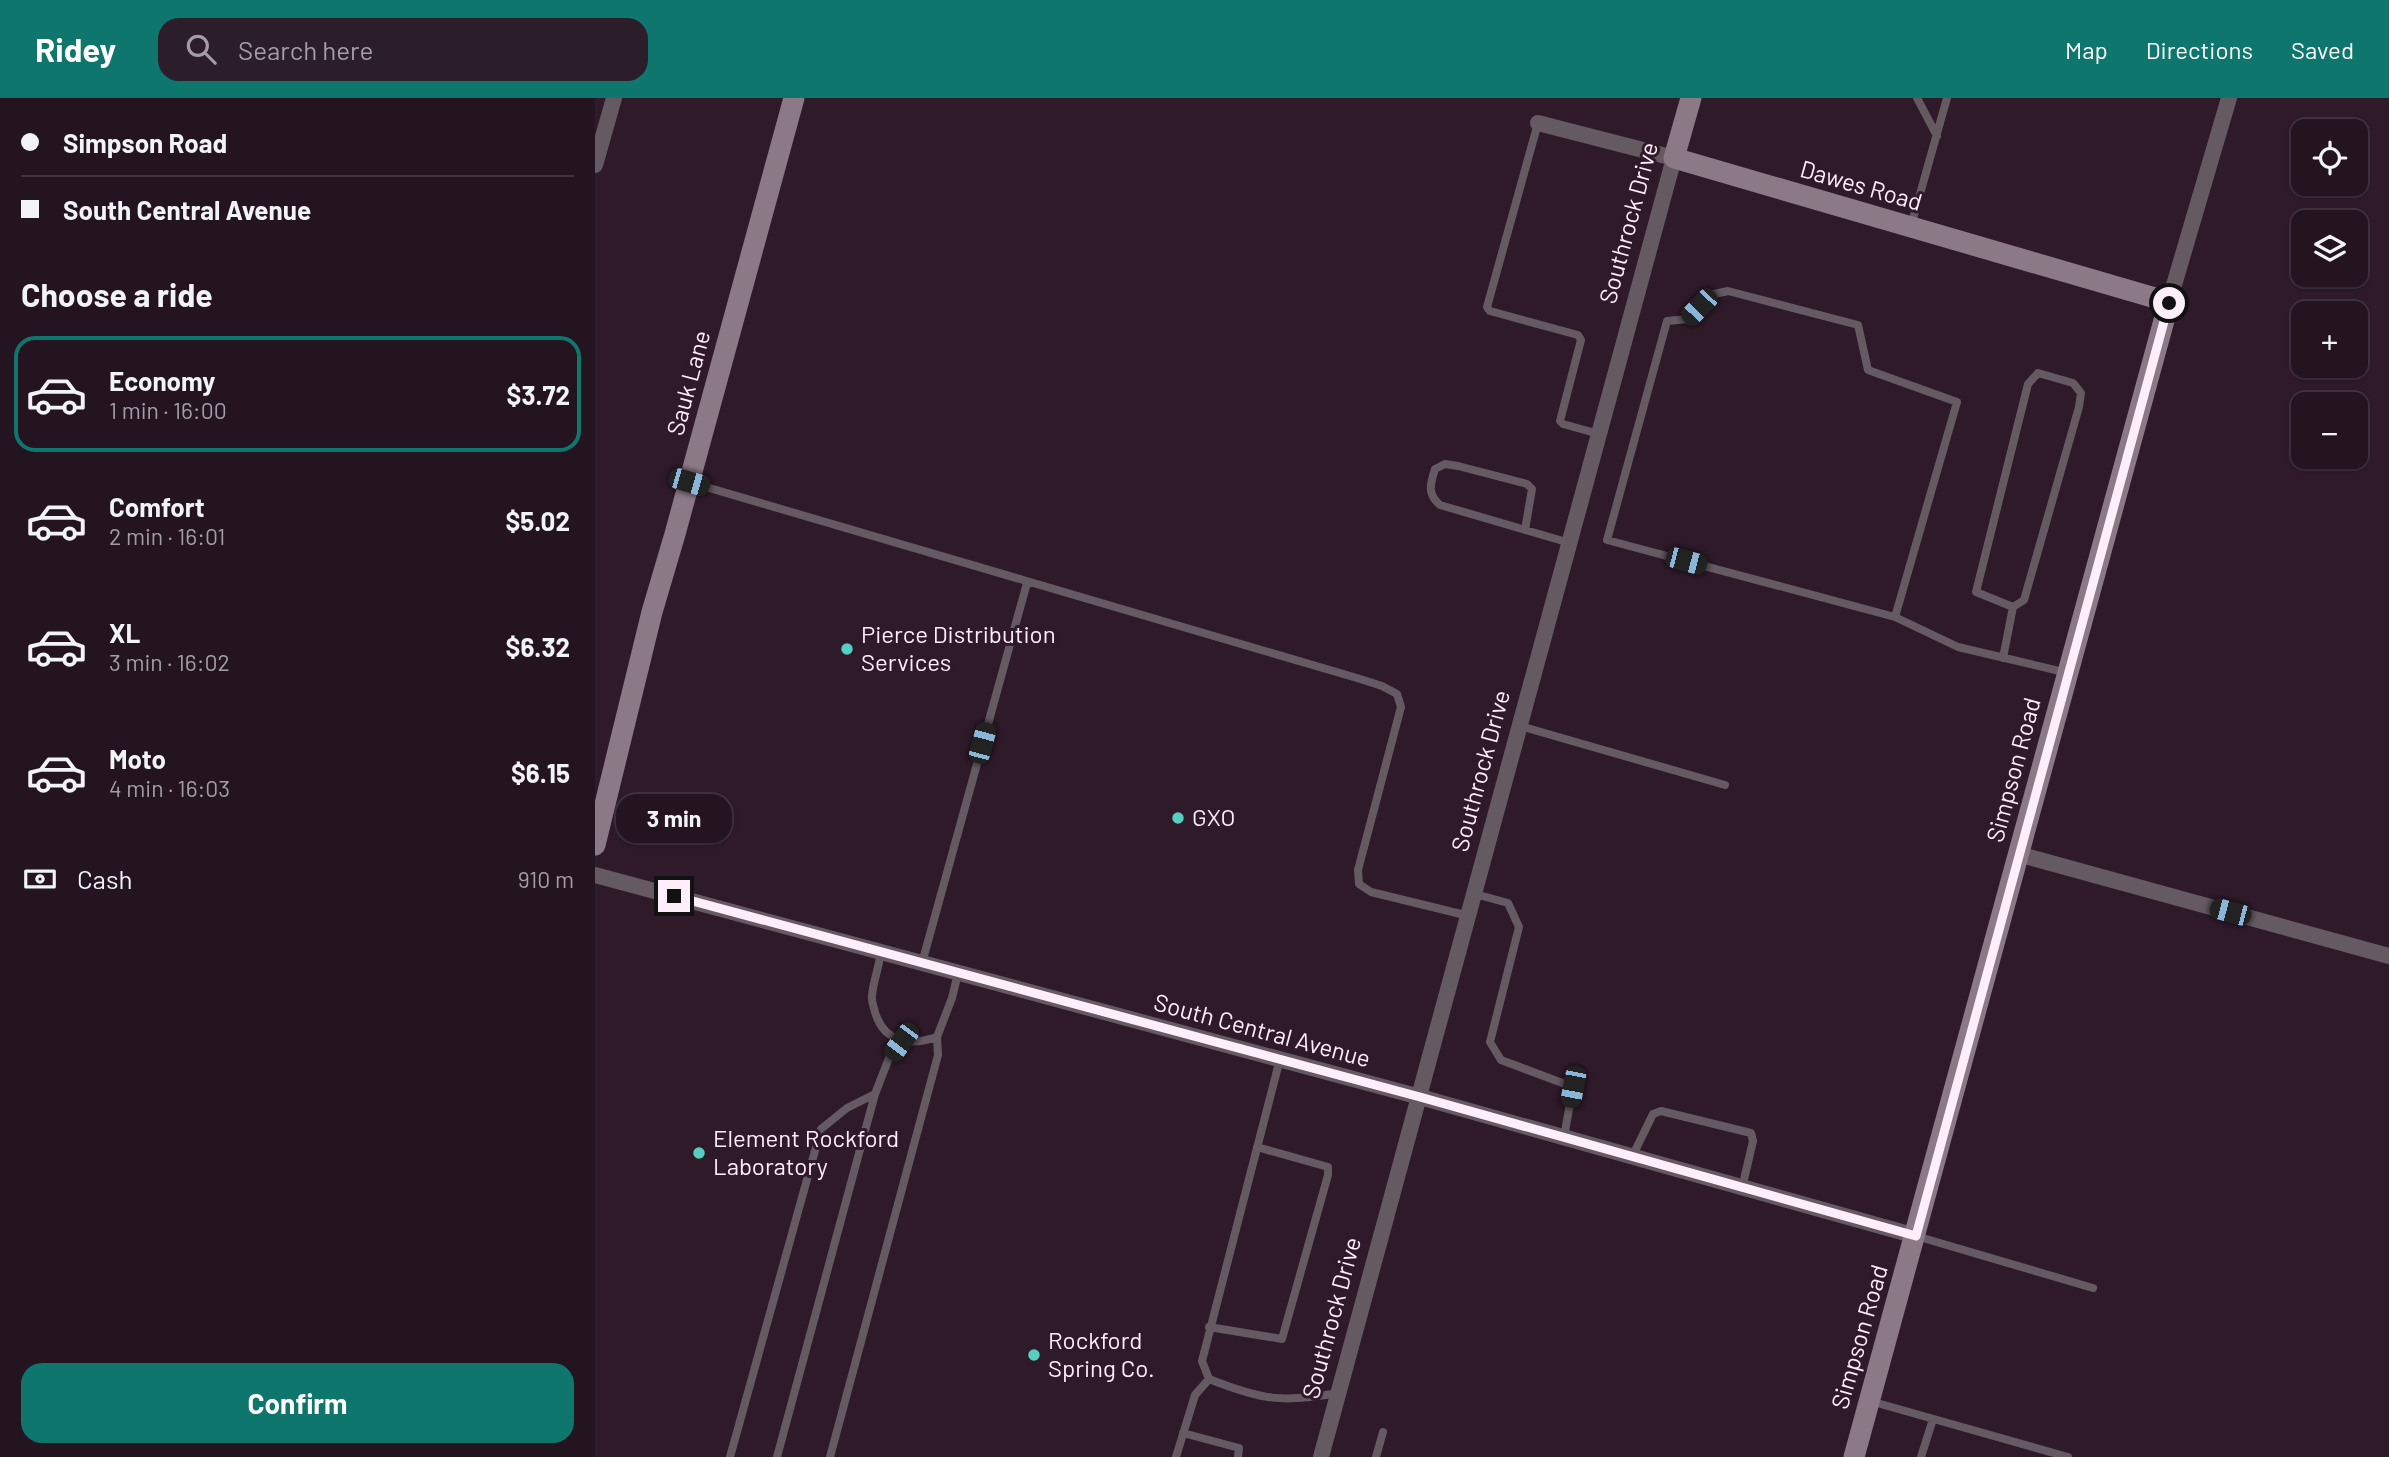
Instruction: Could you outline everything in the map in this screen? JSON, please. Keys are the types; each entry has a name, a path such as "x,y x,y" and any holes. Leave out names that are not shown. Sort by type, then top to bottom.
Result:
{"street":[{"path":"595,165 614,98"},
{"name":"Sauk Lane","path":"595,845 652,612 794,98"},
{"name":"Southrock Drive","path":"1321,1457 1691,98"},
{"name":"Simpson Road","path":"1854,1457 2169,303 2229,98"},
{"name":"Dawes Road","path":"1538,123 1674,158 2169,303"},
{"path":"2018,853 2389,956"},
{"name":"South Central Avenue","path":"595,875 1420,1097 1916,1236"}],"lane":[{"path":"1917,98 1937,136"},
{"path":"1939,98 1945,108"},
{"path":"1911,227 1947,98"},
{"path":"1538,123 1487,307 1490,311 1578,335 1581,340 1560,421 1599,435"},
{"path":"1895,617 1957,402 1868,370 1858,325 1728,291 1710,295 1688,319 1667,321 1607,540 1895,617 1958,647 2068,673"},
{"path":"2003,658 2013,607 2024,600 2081,393 2073,383 2038,373 2028,384 1976,593 2013,607"},
{"path":"1525,530 1532,500 1532,489 1527,484 1458,466 1445,464 1435,469 1429,488 1432,498 1440,505 1525,530 1570,543"},
{"path":"689,482 1383,686 1397,694 1401,707 1358,870 1359,884 1371,892 1469,916"},
{"path":"922,963 1027,583"},
{"path":"1520,726 1725,785"},
{"path":"1475,894 1508,903 1519,927 1490,1042 1501,1060 1573,1087 1564,1138"},
{"path":"881,952 871,998 878,1021 887,1034 901,1042 923,1042 937,1037"},
{"path":"830,1457 938,1055 937,1037 958,973"},
{"path":"777,1457 876,1094 888,1058 901,1042"},
{"path":"1280,1059 1202,1361 1209,1379 1238,1391 1275,1400 1338,1393"},
{"path":"730,1457 821,1129 847,1108 876,1094"},
{"path":"1632,1157 1654,1114 1661,1111 1751,1133 1753,1141 1742,1188"},
{"path":"1209,1326 1282,1339 1328,1175 1328,1167 1257,1147"},
{"path":"1916,1236 2093,1288"},
{"path":"1176,1457 1195,1395 1209,1379"},
{"path":"1870,1401 2068,1457"},
{"path":"1921,1457 1933,1419"},
{"path":"1376,1457 1383,1432"},
{"path":"1183,1433 1239,1448 1238,1457"}],"place":[{"name":"Pierce Distribution Services","path":"847,649"},
{"name":"GXO","path":"1178,818"},
{"name":"Element Rockford Laboratory","path":"699,1153"},
{"name":"Rockford Spring Co.","path":"1034,1355"}],"route":[{"path":"674,896 1420,1097 1916,1236 2169,303"}]}
